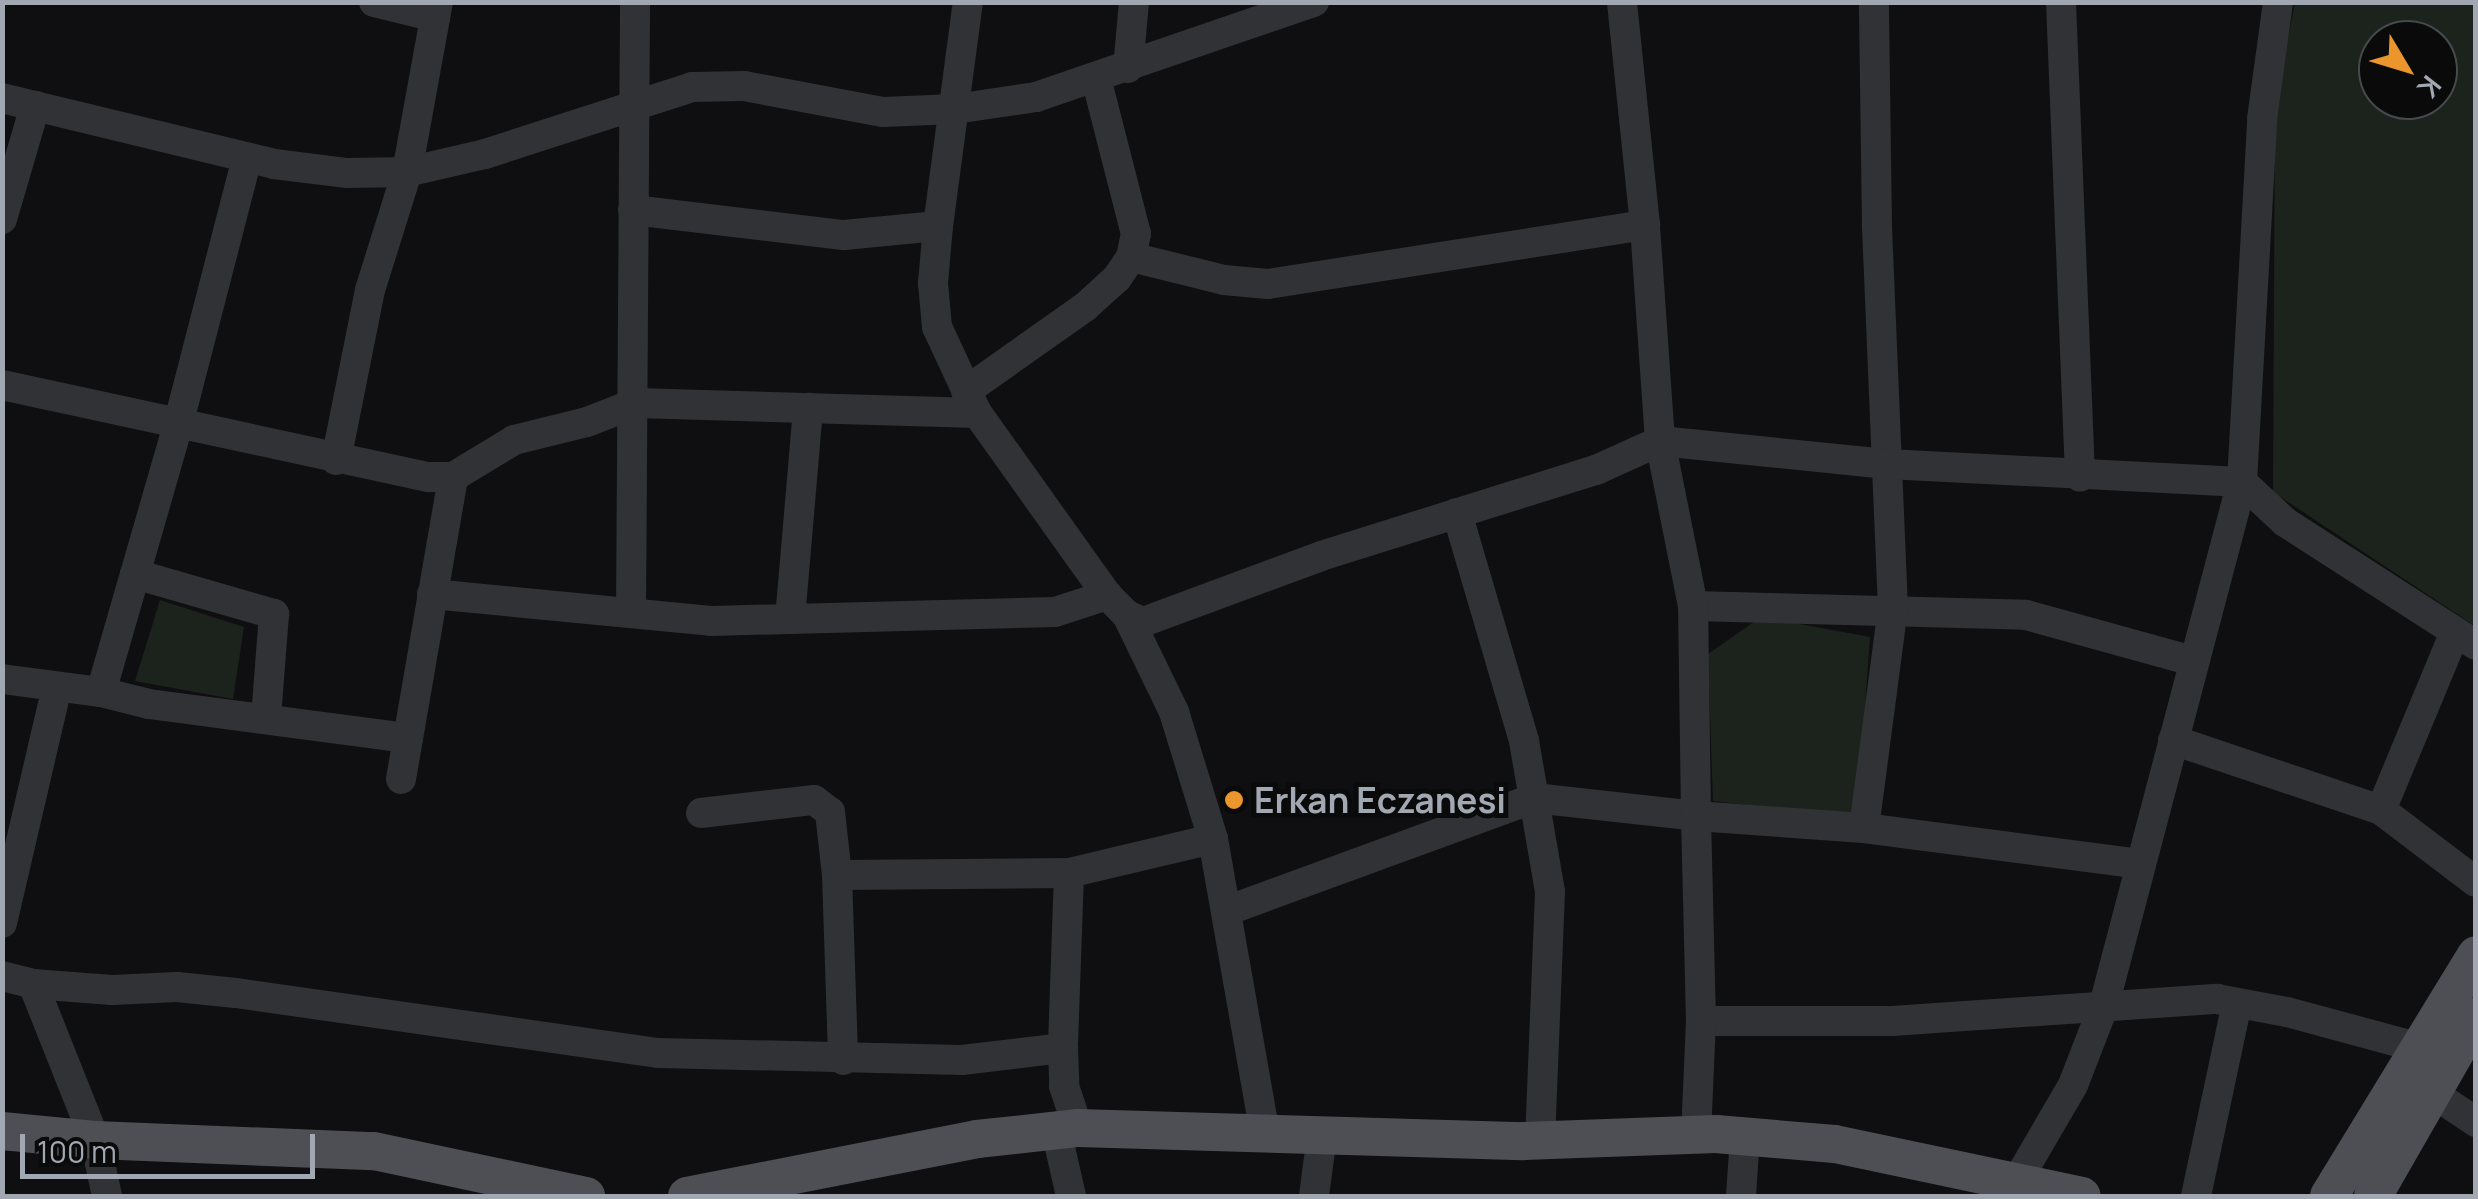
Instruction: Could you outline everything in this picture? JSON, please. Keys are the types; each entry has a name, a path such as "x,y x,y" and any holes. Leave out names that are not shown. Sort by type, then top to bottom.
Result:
{"main road":[{"path":"2329,1196 2476,955"},
{"path":"2373,1196 2476,1016"},
{"path":"687,1196 758,1191 977,1139 1067,1129 1540,1140 1745,1136 1835,1144 2082,1196"},
{"path":"2,1131 94,1140 374,1151 586,1196"}],"street":[{"path":"336,460 370,290 407,172 437,10 374,2"},
{"path":"631,613 636,404 636,2"},
{"path":"968,2 932,284 937,327 972,402 1117,605 1174,712 1213,838 1265,1133"},
{"path":"1128,68 1134,2"},
{"path":"2,98 247,158 347,172 407,172 485,154 692,87 744,86 883,112 955,109 1036,97 1314,2"},
{"path":"1622,2 1646,225 1660,441 1693,606 1701,1021 1696,1135"},
{"path":"1864,828 1894,609 1874,2"},
{"path":"2061,2 2080,477"},
{"path":"2017,1181 2073,1085 2104,1005 2242,482 2262,119 2278,2"},
{"path":"2,385 428,477 454,477 514,440 588,422 636,404 808,408 972,402 1118,278 1131,256 1136,234 1096,78"},
{"path":"2,219 35,106"},
{"path":"101,692 178,424 247,158"},
{"path":"634,210 844,235 938,226"},
{"path":"1131,256 1224,280 1268,284 1646,225"},
{"path":"790,619 808,408"},
{"path":"432,594 711,621 1055,612 1117,605 1143,622 1321,556 1596,470 1660,441 1887,464 2080,477 2242,482 2286,522 2466,638 2381,810"},
{"path":"402,778 454,477"},
{"path":"1457,513 1524,742 1550,892 1540,1140"},
{"path":"135,574 274,614 266,719"},
{"path":"1693,606 2026,615 2194,661"},
{"path":"2,679 101,692 149,704 408,738"},
{"path":"2,923 57,687"},
{"path":"2173,740 2381,810 2476,882"},
{"path":"1226,911 1534,798 1696,816 1864,828 2140,864"},
{"path":"701,813 818,802 830,812 837,875 843,1060"},
{"path":"837,875 1069,873 1213,838"},
{"path":"1069,873 1063,1048 1071,1196"},
{"path":"2,976 33,984 236,993 658,1053 962,1060 1063,1048"},
{"path":"33,984 94,1140 107,1196"},
{"path":"1701,1021 1892,1022 2216,1000 2420,1048"},
{"path":"2196,1196 2237,1003"},
{"path":"2431,1092 2476,1122"},
{"path":"1314,1196 1322,1134"},
{"path":"1741,1196 1745,1136"}],"shaded area":[{"path":"2295,3 2475,3 2475,626 2273,492 2275,100"},
{"path":"160,600 244,627 233,699 135,681"},
{"path":"1761,617 1870,637 1857,817 1713,801 1708,654"}],"place":[{"name":"Erkan Eczanesi","path":"1234,800"}]}
